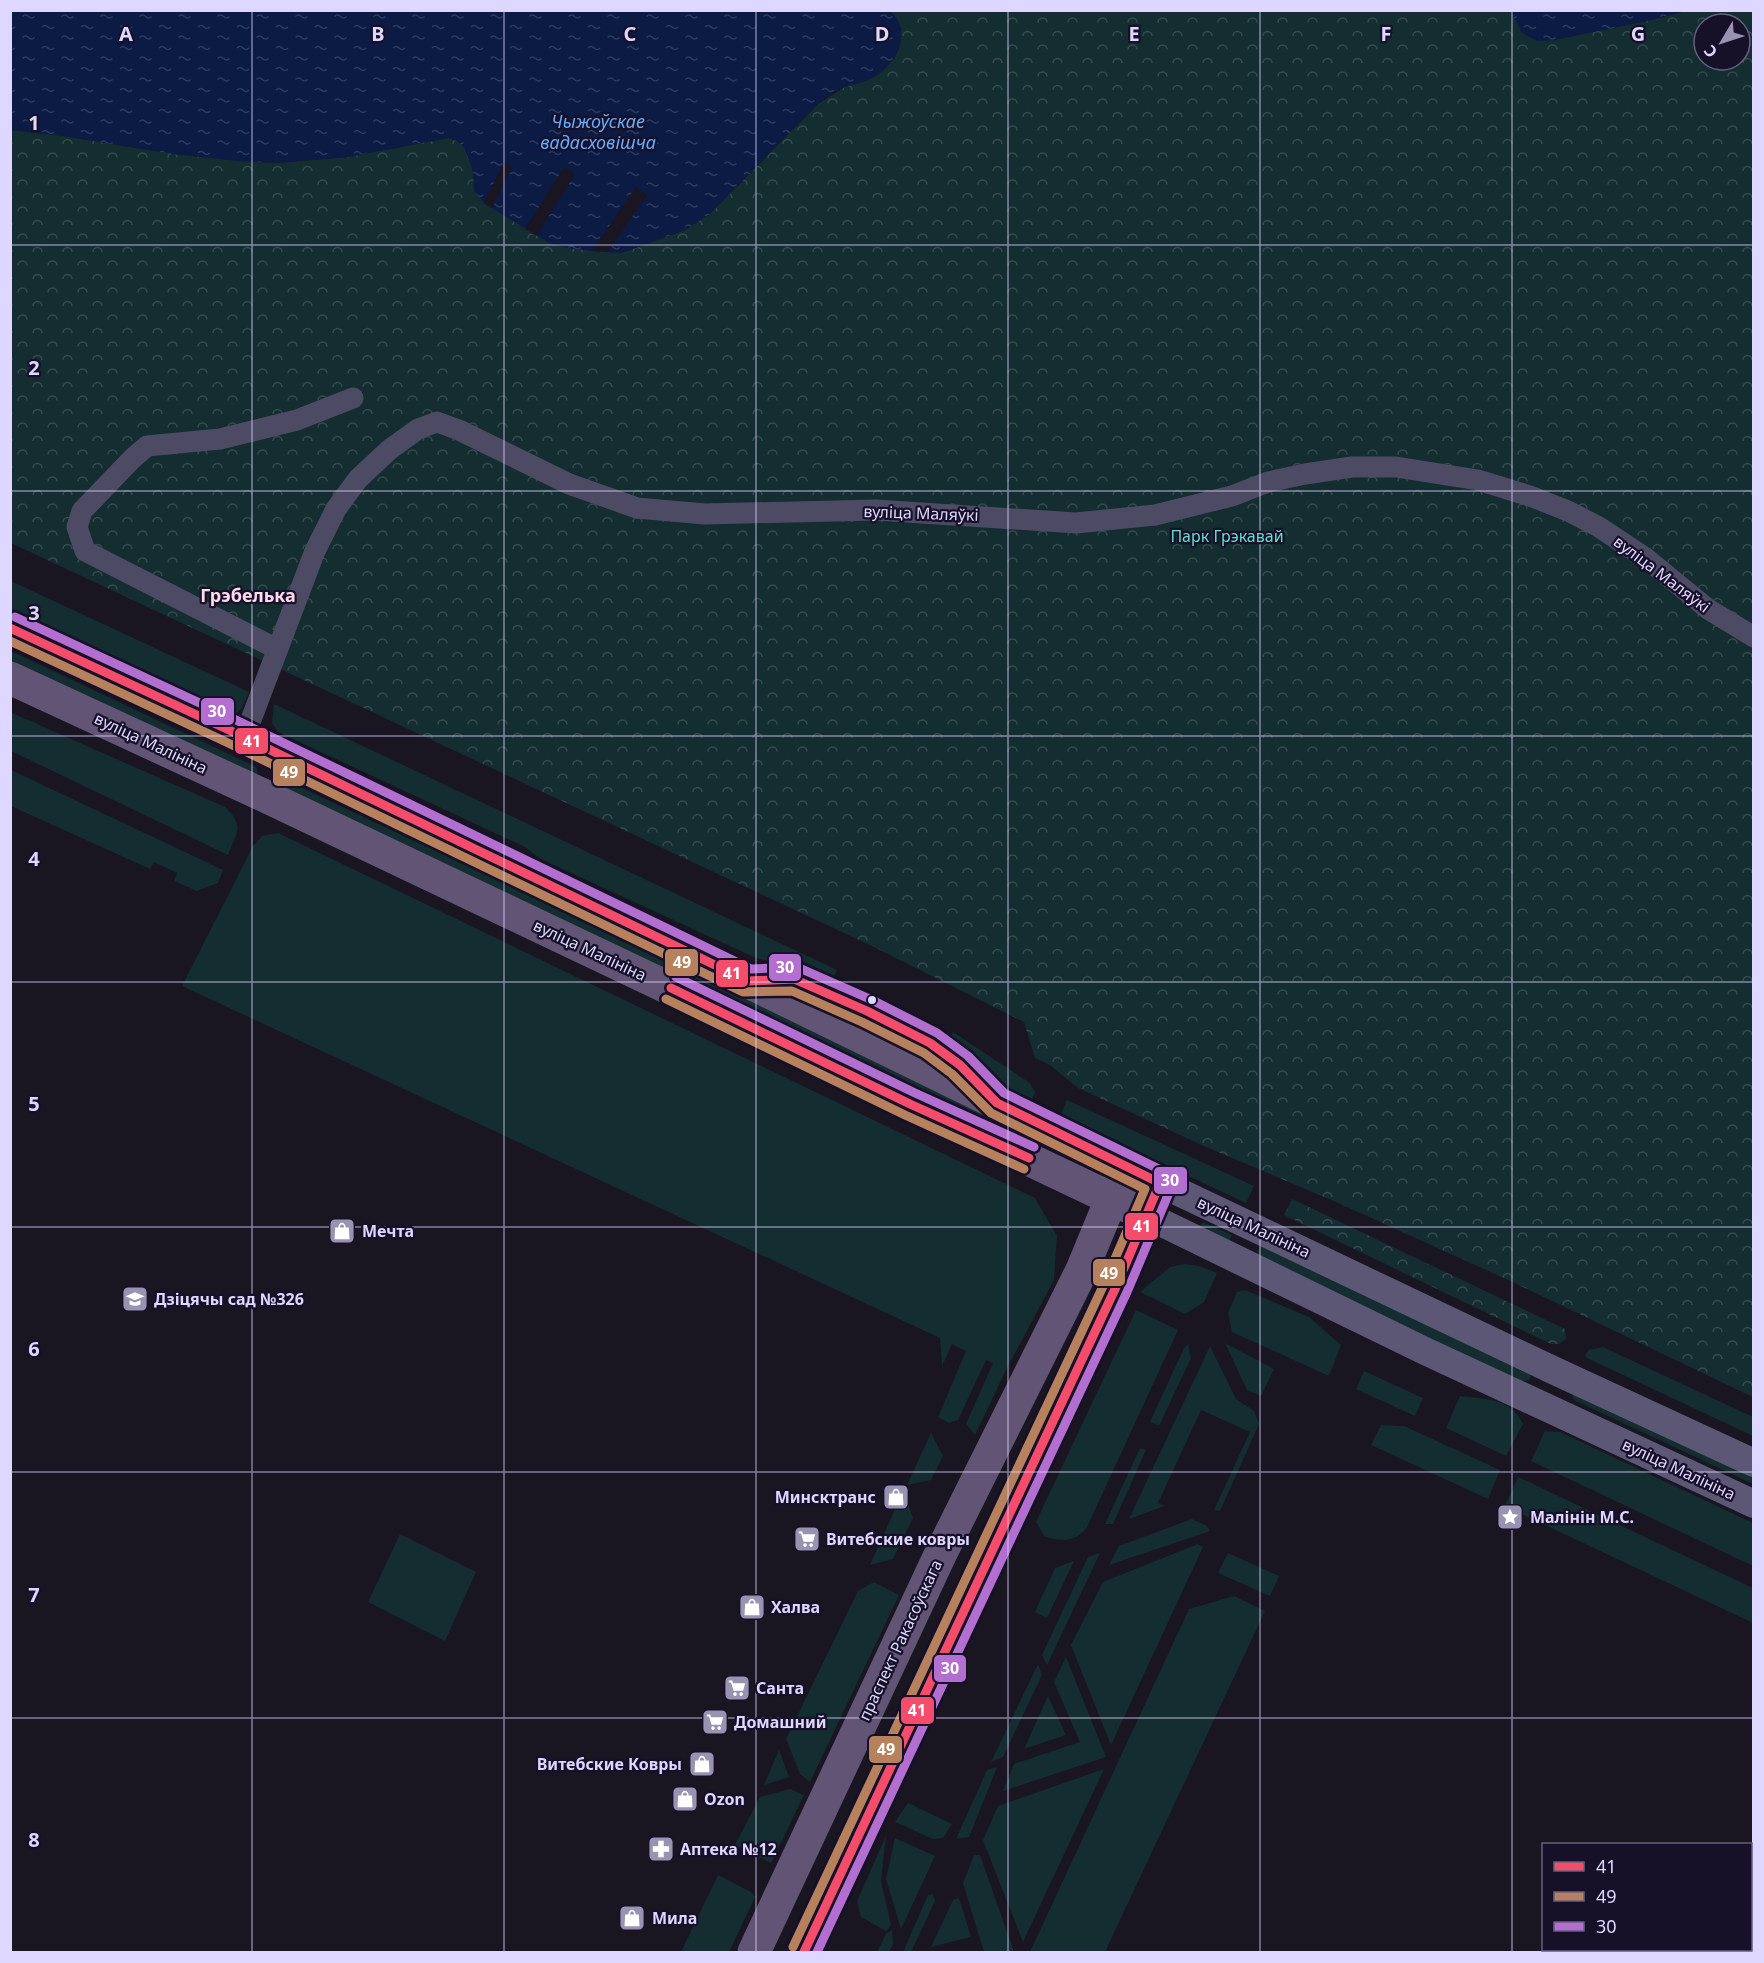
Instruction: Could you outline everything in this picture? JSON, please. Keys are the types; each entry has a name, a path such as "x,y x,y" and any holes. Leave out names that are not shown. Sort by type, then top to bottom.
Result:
{"main road":[{"name":"вуліца Малініна","path":"10,628 748,981 1160,1183 1754,1463"},
{"name":"вуліца Малініна","path":"10,678 815,1056 910,1104 1112,1198 1425,1351 1754,1504"},
{"path":"263,795 281,757"},
{"name":"праспект Ракасоўскага","path":"754,1953 940,1555 1082,1270 1125,1166"},
{"path":"804,1953 1116,1287 1160,1183"}],"street":[{"path":"277,649 85,550 77,527 82,511 147,446 220,439 297,420 353,398"},
{"name":"вуліца Маляўкі","path":"244,738 315,551 336,509 358,479 389,450 418,429 437,422 459,430 569,483 637,508 705,514 876,510 1076,523 1155,515 1232,496 1268,482 1352,467 1396,467 1478,480 1530,496 1568,511 1599,527 1647,558 1708,609 1754,636"}],"green space":[{"name":"Парк Грэкавай","path":"1511,10 1522,33 1583,33 1686,11 1753,11 1753,1397 1504,1278 1078,1088 1050,1065 1035,1058 1024,1022 874,947 11,543 11,130 173,154 276,163 348,157 449,138 460,143 465,149 484,203 551,244 592,251 625,252 685,230 710,214 818,104 845,87 866,81 893,60 899,49 901,28 897,19 889,11"},
{"path":"11,581 249,692 241,709 236,714 231,712 11,609"},
{"path":"11,651 256,767 258,773 255,776 11,663"},
{"path":"274,704 837,970 832,980 756,958 541,859 525,847 278,732 272,723"},
{"path":"10,712 225,807 237,824 236,835 228,855 11,751"},
{"path":"11,770 223,870 218,883 197,891 174,881 177,873 154,862 150,869 11,806"},
{"path":"289,782 1017,1124 1012,1134 282,789"},
{"path":"278,833 1035,1198 1057,1236 1054,1280 1006,1370 975,1435 966,1424 993,1363 986,1360 958,1420 949,1423 938,1417 966,1351 952,1344 942,1366 940,1338 182,986 253,846 262,836"},
{"path":"953,1032 1030,1083 1035,1092 1031,1101 981,1073 947,1044"},
{"path":"1067,1100 1254,1186 1246,1203 1060,1116"},
{"path":"1292,1199 1565,1329 1566,1339 1559,1344 1551,1344 1284,1215"},
{"path":"1203,1222 1232,1235 1227,1245 1200,1230"},
{"path":"1260,1246 1529,1370 1531,1377 1529,1380 1522,1381 1255,1258"},
{"path":"1184,1264 1199,1266 1217,1273 1204,1302 1185,1314 1140,1292 1170,1267"},
{"path":"1245,1290 1309,1317 1341,1345 1329,1376 1232,1332 1228,1313 1237,1292"},
{"path":"1136,1310 1178,1330 1087,1527 1078,1536 1068,1540 1045,1537 1036,1522"},
{"path":"1225,1343 1274,1369 1261,1396 1247,1390"},
{"path":"1188,1344 1191,1358 1159,1426 1150,1422 1184,1348"},
{"path":"1210,1346 1236,1399 1254,1411 1259,1424 1220,1511 1214,1510 1250,1432 1201,1410 1158,1503 1165,1506 1129,1519"},
{"path":"1603,1347 1753,1417 1753,1436 1587,1358 1585,1355 1589,1350"},
{"path":"1364,1371 1423,1398 1415,1416 1356,1389"},
{"path":"1574,1391 1753,1473 1753,1484 1574,1400 1572,1396"},
{"path":"1460,1396 1496,1401 1512,1409 1518,1415 1523,1424 1506,1456 1446,1428"},
{"path":"1381,1425 1404,1426 1500,1470 1488,1499 1371,1445"},
{"path":"1545,1431 1560,1432 1753,1523 1753,1566 1531,1461"},
{"path":"931,1433 943,1456 931,1480 907,1485"},
{"path":"1140,1448 1146,1450 1113,1524 1105,1524"},
{"path":"1518,1477 1753,1588 1753,1623 1505,1506"},
{"path":"901,1496 906,1499 913,1518 893,1559 870,1565"},
{"path":"1192,1519 1207,1526 1210,1531 1109,1565 1119,1546"},
{"path":"400,1534 476,1572 445,1641 368,1602"},
{"path":"1198,1544 1203,1547 1111,1745 1071,1645 1103,1582"},
{"path":"1100,1553 1047,1665 1042,1655 1088,1557"},
{"path":"1228,1553 1279,1576 1270,1596 1218,1573"},
{"path":"1074,1561 1047,1618 1035,1612 1055,1568"},
{"path":"874,1582 899,1595 810,1782 800,1774 786,1739 858,1591"},
{"path":"1234,1596 1265,1611 1105,1952 1030,1952 1189,1609"},
{"path":"1066,1657 1106,1757 1003,1791 1014,1764 1080,1742 1054,1682"},
{"path":"1038,1664 1042,1675 1003,1757 991,1762"},
{"path":"1048,1696 1066,1735 1024,1749"},
{"path":"779,1750 789,1777 764,1785"},
{"path":"997,1767 969,1837 956,1839 987,1770"},
{"path":"1104,1769 1023,1942 983,1840 998,1806"},
{"path":"790,1789 804,1795 771,1863 735,1845 760,1797"},
{"path":"908,1803 952,1824 943,1838 933,1839 895,1822"},
{"path":"886,1836 881,1881 891,1925 886,1931 861,1917 857,1901"},
{"path":"895,1838 935,1856 901,1929 886,1879"},
{"path":"974,1855 980,1855 1014,1952 984,1952 963,1883"},
{"path":"718,1875 751,1892 755,1897 729,1952 681,1952"},
{"path":"933,1894 935,1901 911,1952 903,1952 928,1895"},
{"path":"959,1898 971,1937 931,1947 953,1900"},
{"path":"892,1930 893,1944 889,1952 877,1952 886,1934"}],"water":[{"name":"Чыжоўскае вадасховішча","path":"889,10 896,18 901,36 896,54 884,70 868,80 838,90 821,101 710,214 685,230 621,253 573,249 551,244 484,203 474,191 473,171 465,149 460,143 449,138 348,157 276,163 173,154 11,130 10,11"},
{"path":"1511,10 1686,11 1555,40 1537,41 1522,33"}],"pier":[{"path":"504,162 512,166 492,208 484,203"},
{"path":"564,167 575,174 536,236 525,229"},
{"path":"636,187 647,195 608,252 592,251"}],"transit line":[{"name":"30","path":"15,617 234,719 751,969 797,967 872,1000 937,1033 968,1056 1004,1093 1165,1172 1170,1177 1171,1188 1127,1292 817,1952"},
{"name":"41","path":"10,628 229,730 748,981 794,979 867,1011 930,1043 960,1065 997,1103 1160,1183 1116,1287 804,1952"},
{"name":"49","path":"10,641 224,741 743,992 792,991 862,1022 924,1053 952,1074 991,1113 1145,1189 1105,1282 793,1947"},
{"name":"30","path":"676,977 915,1093 1034,1147"},
{"name":"41","path":"671,988 910,1104 1029,1158"},
{"name":"49","path":"666,999 905,1115 1024,1169"}],"place":[{"name":"Мечта","path":"342,1231"},
{"name":"Дзіцячы сад №326","path":"135,1299"},
{"name":"Минсктранс","path":"896,1497"},
{"name":"Малінін М.С.","path":"1510,1517"},
{"name":"Витебские ковры","path":"807,1539"},
{"name":"Халва","path":"752,1607"},
{"name":"Санта","path":"737,1688"},
{"name":"Домашний","path":"715,1722"},
{"name":"Витебские Ковры","path":"702,1764"},
{"name":"Ozon","path":"685,1799"},
{"name":"Аптека №12","path":"661,1849"},
{"name":"Мила","path":"632,1918"}],"district":[{"name":"Грэбелька","path":"248,595"}]}
